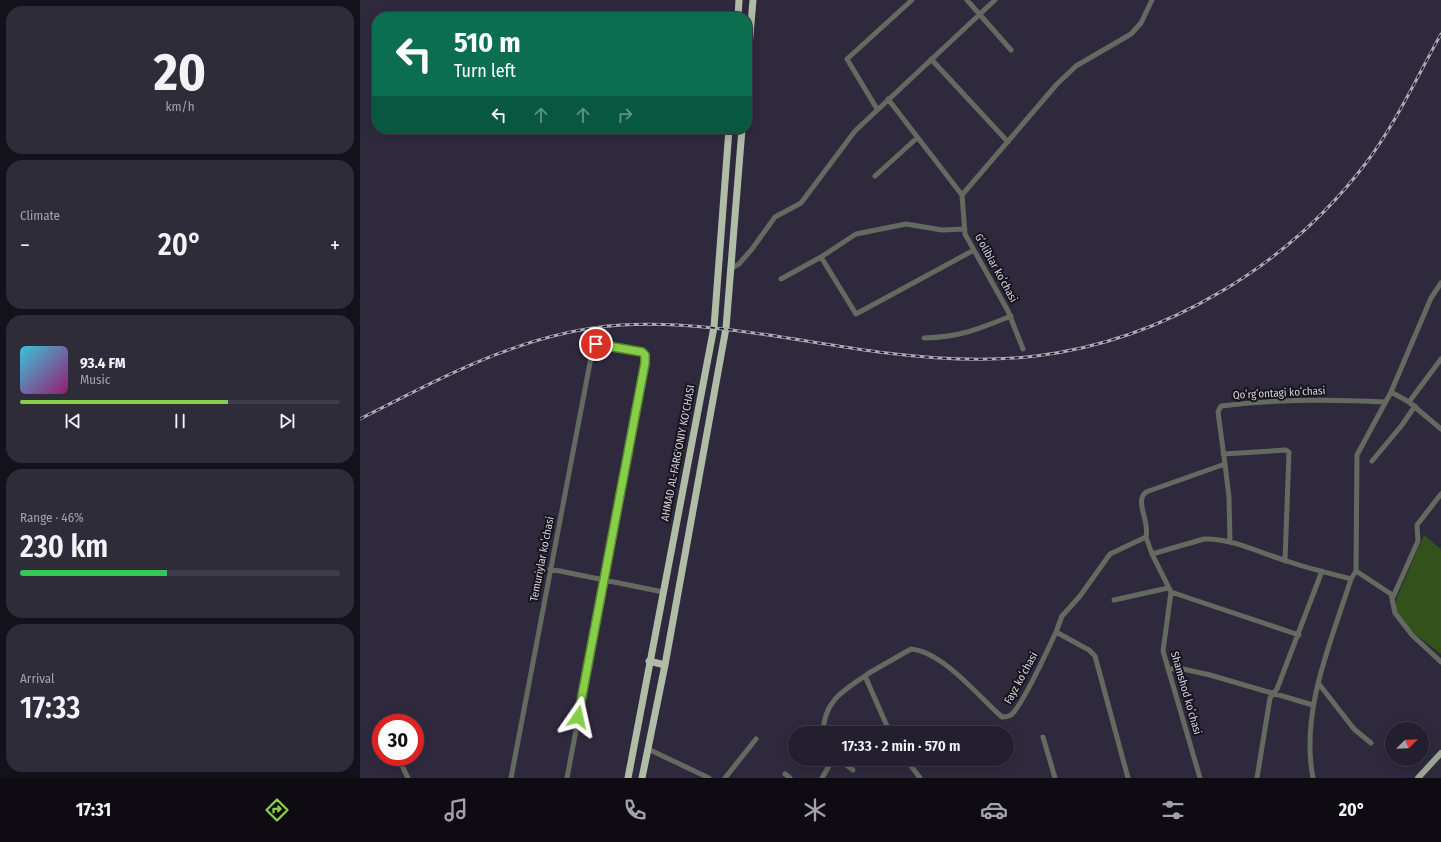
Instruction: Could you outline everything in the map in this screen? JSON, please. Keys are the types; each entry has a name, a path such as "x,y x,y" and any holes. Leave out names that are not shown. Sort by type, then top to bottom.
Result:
{"highway":[{"path":"738,12 739,0"},
{"path":"752,12 753,0"},
{"name":"AHMAD AL-FARG'ONIY KO'CHASI","path":"628,778 649,661 714,327 729,134"},
{"path":"642,778 665,665 726,328 742,134"},
{"path":"649,661 665,665"}],"main road":[{"path":"1418,778 1441,753"}],"street":[{"path":"877,109 847,59 912,0"},
{"path":"967,0 1011,50"},
{"path":"730,269 739,264 775,218 801,203 856,131 877,109 995,0"},
{"path":"888,99 962,195 1057,84 1076,66 1131,34 1141,22 1152,0"},
{"path":"931,59 1008,142"},
{"path":"875,176 918,138"},
{"name":"Gʻoliblar koʻchasi","path":"962,195 965,234 1011,316 1023,349"},
{"path":"781,279 821,257 856,234 906,224 942,230 965,229"},
{"path":"821,257 856,314 974,250"},
{"path":"1313,778 1309,756 1313,705 1325,658 1351,580 1356,571 1355,473 1357,455 1391,392 1431,298 1441,283"},
{"path":"924,338 946,338 968,333 1011,316"},
{"name":"Temuriylar koʻchasi","path":"511,778 594,345 642,352 645,355 645,363 604,579"},
{"path":"1410,402 1441,359"},
{"path":"1391,392 1410,402 1441,429"},
{"name":"Qoʻrgʻontagi koʻchasi","path":"1230,542 1229,497 1218,412 1221,406 1286,401 1347,400 1385,402"},
{"path":"1372,461 1402,426 1415,406"},
{"path":"1223,454 1286,450 1289,452 1285,561"},
{"path":"1170,590 1152,554 1146,537 1148,529 1141,502 1142,495 1146,492 1225,464"},
{"path":"1441,494 1417,525 1418,541 1393,597 1395,613 1412,635 1441,662"},
{"path":"1128,778 1095,656 1089,650 1056,632 1062,616 1080,596 1110,554 1146,537"},
{"path":"1152,554 1204,539 1213,538 1351,580"},
{"path":"550,569 663,592"},
{"path":"1257,778 1270,698 1274,694 1299,635 1322,571"},
{"path":"1356,571 1374,581 1393,597"},
{"path":"567,778 604,579"},
{"path":"1114,600 1170,590 1299,635"},
{"name":"Shamshod koʻchasi","path":"1170,590 1163,651 1200,778"},
{"name":"Fayz koʻchasi","path":"865,676 911,649 919,650 944,664 1002,717 1009,716 1012,714 1026,692 1056,632"},
{"path":"1168,669 1183,669 1313,705"},
{"path":"825,726 826,711 841,692 865,676 887,726"},
{"path":"1319,684 1354,729 1371,743"},
{"path":"1043,737 1055,778"},
{"path":"725,778 756,739"},
{"path":"648,749 709,778"},
{"path":"402,766 408,778"},
{"path":"822,778 829,766"},
{"path":"848,766 853,770"},
{"path":"911,766 920,778"},
{"path":"785,774 790,778"}],"green space":[{"path":"1424,535 1441,549 1441,654 1416,635 1400,618 1396,610 1397,597"}],"railway":[{"path":"360,419 454,372 519,346 552,336 586,329 621,325 655,324 722,329 887,353 962,359 999,359 1036,356 1084,347 1131,334 1177,315 1220,292 1261,265 1300,234 1335,200 1377,148 1397,116 1441,34"}],"route":[{"path":"578,717 645,363 645,355 642,352 596,344"}]}
